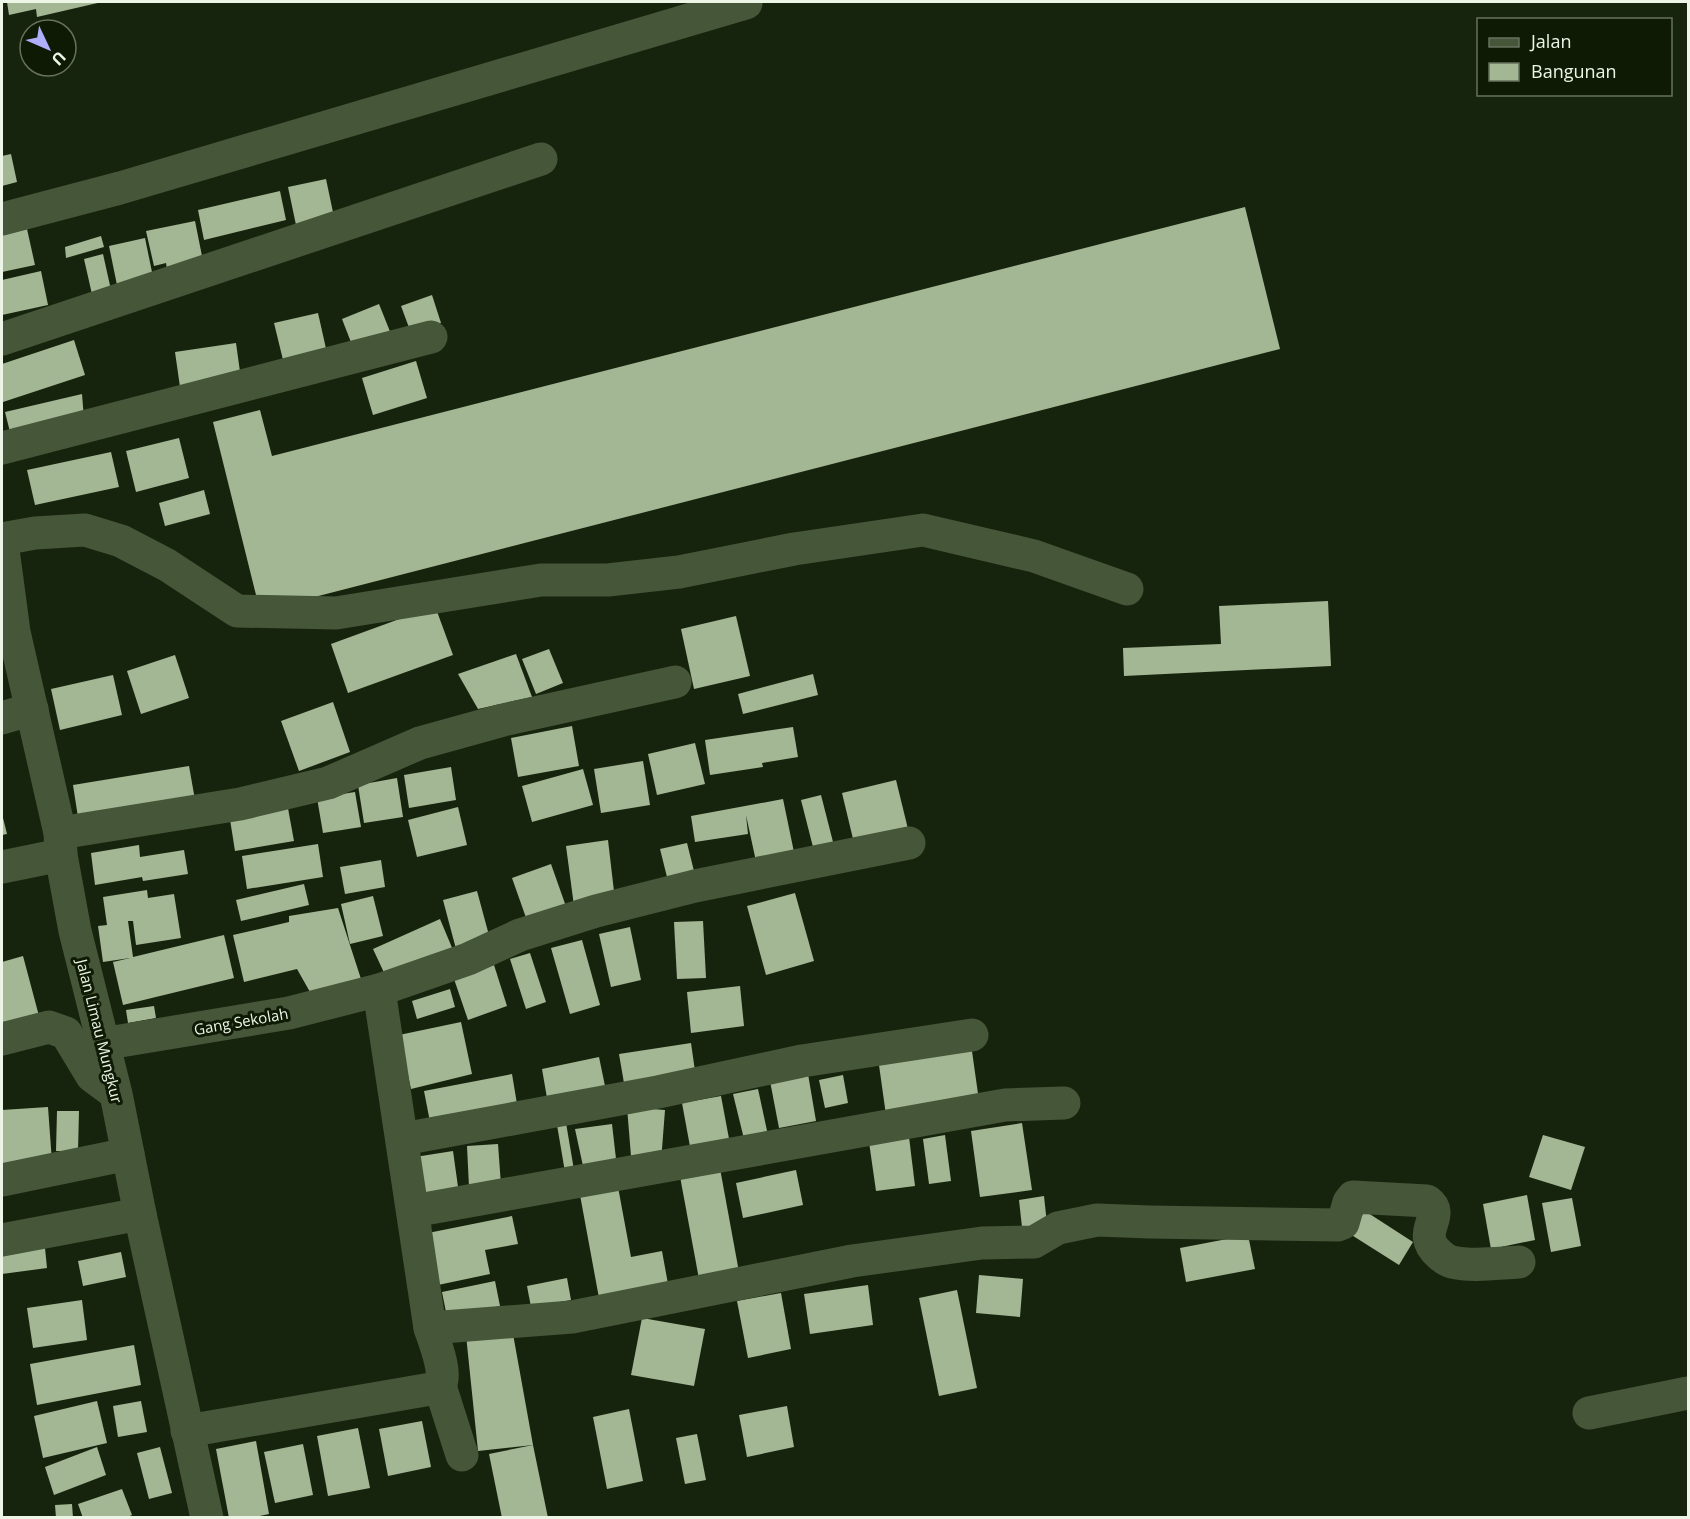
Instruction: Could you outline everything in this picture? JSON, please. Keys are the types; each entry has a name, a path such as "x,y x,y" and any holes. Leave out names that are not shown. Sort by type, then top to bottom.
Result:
{"street":[{"path":"2,219 143,181 746,3"},
{"path":"2,339 541,159"},
{"path":"2,448 431,338"},
{"path":"2,541 35,533 84,530 121,541 167,565 237,611 336,613 541,580 608,580 678,572 794,549 923,530 1034,556 1128,589"},
{"name":"Jalan Limau Mungkur","path":"2,541 8,633 17,714 60,844 75,931 116,1094 207,1518"},
{"path":"2,867 60,844 328,783 420,743 503,720 675,682"},
{"name":"Gang Sekolah","path":"102,1044 290,1013 379,990 468,959 520,935 596,911 695,886 909,843"},
{"path":"379,990 430,1328 441,1366 440,1386 462,1455"},
{"path":"2,1039 49,1027 66,1033 92,1076 116,1094"},
{"path":"403,1139 658,1092 802,1061 972,1035"},
{"path":"413,1211 1005,1105 1064,1103"},
{"path":"2,1180 128,1154"},
{"path":"430,1328 572,1317 852,1261 982,1243 1034,1242 1058,1228 1097,1220 1338,1225 1343,1223 1349,1202 1353,1197 1427,1202 1433,1206 1435,1212 1428,1235 1433,1249 1448,1262 1461,1264 1519,1262"},
{"path":"2,1240 140,1214"},
{"path":"187,1431 440,1386"},
{"path":"1589,1413 1689,1393"}],"building":[{"path":"7,2 102,2 37,17 36,9 9,15"},
{"path":"11,154 17,182 2,186 2,156"},
{"path":"326,179 334,217 296,225 288,187"},
{"path":"280,191 286,220 204,240 198,210"},
{"path":"1245,207 1280,349 260,611 213,422 260,410 272,456"},
{"path":"195,221 203,261 167,269 166,263 154,266 146,231"},
{"path":"27,229 35,265 2,272 2,235"},
{"path":"101,236 104,247 66,258 65,247"},
{"path":"145,238 153,277 117,285 109,246"},
{"path":"103,254 113,299 94,303 84,259"},
{"path":"41,271 48,305 2,315 2,280"},
{"path":"432,295 441,323 411,333 401,306"},
{"path":"379,304 391,334 354,350 342,319"},
{"path":"318,313 327,353 284,364 274,323"},
{"path":"74,340 85,375 3,402 2,364"},
{"path":"236,343 241,379 180,387 175,352"},
{"path":"416,361 427,398 373,415 362,378"},
{"path":"82,394 84,419 10,432 5,412"},
{"path":"179,438 189,478 136,492 126,451"},
{"path":"111,452 119,487 35,505 27,470"},
{"path":"204,490 210,514 165,526 159,503"},
{"path":"1328,601 1331,666 1124,676 1123,648 1221,644 1219,606"},
{"path":"435,606 453,655 348,693 331,644"},
{"path":"736,616 750,676 694,689 681,629"},
{"path":"549,649 563,683 536,694 522,659"},
{"path":"516,654 532,697 478,709 458,674"},
{"path":"175,655 189,698 141,714 127,671"},
{"path":"813,674 818,695 743,714 738,694"},
{"path":"113,675 122,715 60,730 51,689"},
{"path":"333,702 350,752 299,771 281,721"},
{"path":"572,726 579,766 518,777 511,738"},
{"path":"793,727 798,757 762,763 763,767 710,775 705,740"},
{"path":"695,743 705,784 657,795 648,754"},
{"path":"643,761 650,805 601,813 594,769"},
{"path":"189,766 197,811 80,830 73,785"},
{"path":"451,767 456,800 409,808 404,775"},
{"path":"583,769 593,805 532,822 522,786"},
{"path":"397,778 403,817 364,823 358,785"},
{"path":"896,780 908,829 854,843 842,793"},
{"path":"355,792 361,827 323,833 317,798"},
{"path":"821,795 833,842 813,847 801,800"},
{"path":"783,799 795,857 757,866 746,815 748,834 695,842 691,816"},
{"path":"287,803 294,841 235,851 229,813"},
{"path":"458,807 467,845 417,857 408,820"},
{"path":"2,814 7,834 2,835"},
{"path":"608,840 615,900 574,906 566,846"},
{"path":"687,843 694,871 667,877 660,849"},
{"path":"318,844 323,877 247,889 242,856"},
{"path":"139,845 140,857 184,850 188,874 143,881 142,877 95,885 91,853"},
{"path":"381,860 385,887 345,894 340,867"},
{"path":"551,864 569,915 530,929 512,878"},
{"path":"304,884 309,905 241,921 236,900"},
{"path":"147,890 148,898 174,894 181,938 136,945 133,921 128,921 133,957 224,935 234,978 123,1005 113,962 130,958 103,962 98,926 107,925 103,897"},
{"path":"477,891 490,939 456,949 443,900"},
{"path":"795,893 814,961 766,975 747,906"},
{"path":"373,896 383,936 350,944 341,904"},
{"path":"338,908 361,979 310,992 297,969 244,982 233,935 289,922 289,916"},
{"path":"440,919 453,950 387,979 373,949"},
{"path":"703,921 706,978 677,979 674,922"},
{"path":"630,927 641,980 611,987 599,934"},
{"path":"582,940 600,1005 570,1014 551,948"},
{"path":"530,953 546,1002 526,1009 510,959"},
{"path":"23,956 39,1016 2,1027 2,962"},
{"path":"494,965 507,1006 468,1020 454,979"},
{"path":"740,986 744,1026 691,1033 687,992"},
{"path":"450,989 455,1007 417,1019 412,1001"},
{"path":"154,1006 156,1018 128,1023 126,1010"},
{"path":"461,1022 472,1074 411,1089 399,1035"},
{"path":"691,1043 696,1078 625,1089 619,1054"},
{"path":"971,1044 979,1101 886,1115 878,1058"},
{"path":"599,1057 605,1086 547,1098 542,1069"},
{"path":"512,1074 518,1110 431,1127 424,1091"},
{"path":"808,1074 816,1121 779,1128 770,1081"},
{"path":"843,1075 848,1103 825,1108 819,1080"},
{"path":"758,1089 769,1140 745,1143 733,1094"},
{"path":"721,1096 730,1144 691,1152 682,1103"},
{"path":"48,1107 52,1162 2,1166 2,1110"},
{"path":"627,1107 665,1110 661,1162 631,1156"},
{"path":"57,1111 79,1111 78,1151 56,1151"},
{"path":"566,1123 574,1170 565,1172 557,1125"},
{"path":"1022,1123 1032,1190 980,1197 971,1131"},
{"path":"612,1124 616,1159 583,1166 575,1129"},
{"path":"945,1135 951,1181 929,1184 923,1139"},
{"path":"1543,1135 1585,1147 1571,1190 1529,1177"},
{"path":"909,1137 915,1186 876,1191 869,1142"},
{"path":"498,1144 501,1185 469,1187 467,1146"},
{"path":"453,1151 459,1194 421,1199 415,1157"},
{"path":"719,1163 739,1272 699,1279 679,1171"},
{"path":"796,1170 803,1205 743,1218 736,1183"},
{"path":"618,1187 631,1257 662,1251 668,1284 599,1298 580,1195"},
{"path":"1527,1195 1535,1240 1491,1249 1483,1204"},
{"path":"1044,1196 1047,1224 1022,1227 1019,1200"},
{"path":"1572,1198 1581,1246 1551,1252 1542,1203"},
{"path":"1365,1211 1413,1242 1399,1265 1350,1234"},
{"path":"512,1216 518,1244 485,1250 490,1274 438,1285 428,1233"},
{"path":"1248,1235 1255,1269 1186,1282 1180,1248"},
{"path":"44,1238 47,1268 2,1274 2,1243"},
{"path":"121,1252 126,1277 83,1286 78,1261"},
{"path":"979,1275 1023,1279 1020,1317 976,1313"},
{"path":"567,1278 571,1300 531,1307 527,1286"},
{"path":"495,1281 500,1306 447,1317 442,1292"},
{"path":"868,1285 873,1325 810,1334 804,1294"},
{"path":"957,1290 977,1388 939,1396 919,1298"},
{"path":"781,1293 791,1349 748,1358 737,1301"},
{"path":"82,1300 87,1340 33,1348 27,1308"},
{"path":"642,1318 705,1329 694,1386 631,1375"},
{"path":"513,1334 533,1445 478,1451 466,1335"},
{"path":"134,1345 141,1385 37,1405 30,1364"},
{"path":"97,1401 107,1443 43,1458 34,1416"},
{"path":"141,1401 147,1432 118,1437 113,1406"},
{"path":"787,1406 794,1447 747,1457 739,1415"},
{"path":"629,1409 643,1481 607,1489 593,1417"},
{"path":"422,1421 431,1467 388,1476 379,1429"},
{"path":"358,1428 370,1488 328,1496 317,1436"},
{"path":"697,1434 706,1480 685,1484 676,1438"},
{"path":"256,1441 269,1514 250,1518 229,1518 216,1449"},
{"path":"303,1444 313,1495 275,1503 264,1452"},
{"path":"533,1445 548,1518 502,1518 489,1454"},
{"path":"97,1447 106,1475 54,1495 45,1467"},
{"path":"160,1447 172,1493 149,1499 137,1453"},
{"path":"122,1489 132,1515 125,1518 83,1518 78,1504"},
{"path":"72,1504 73,1518 56,1518 55,1505"}]}
